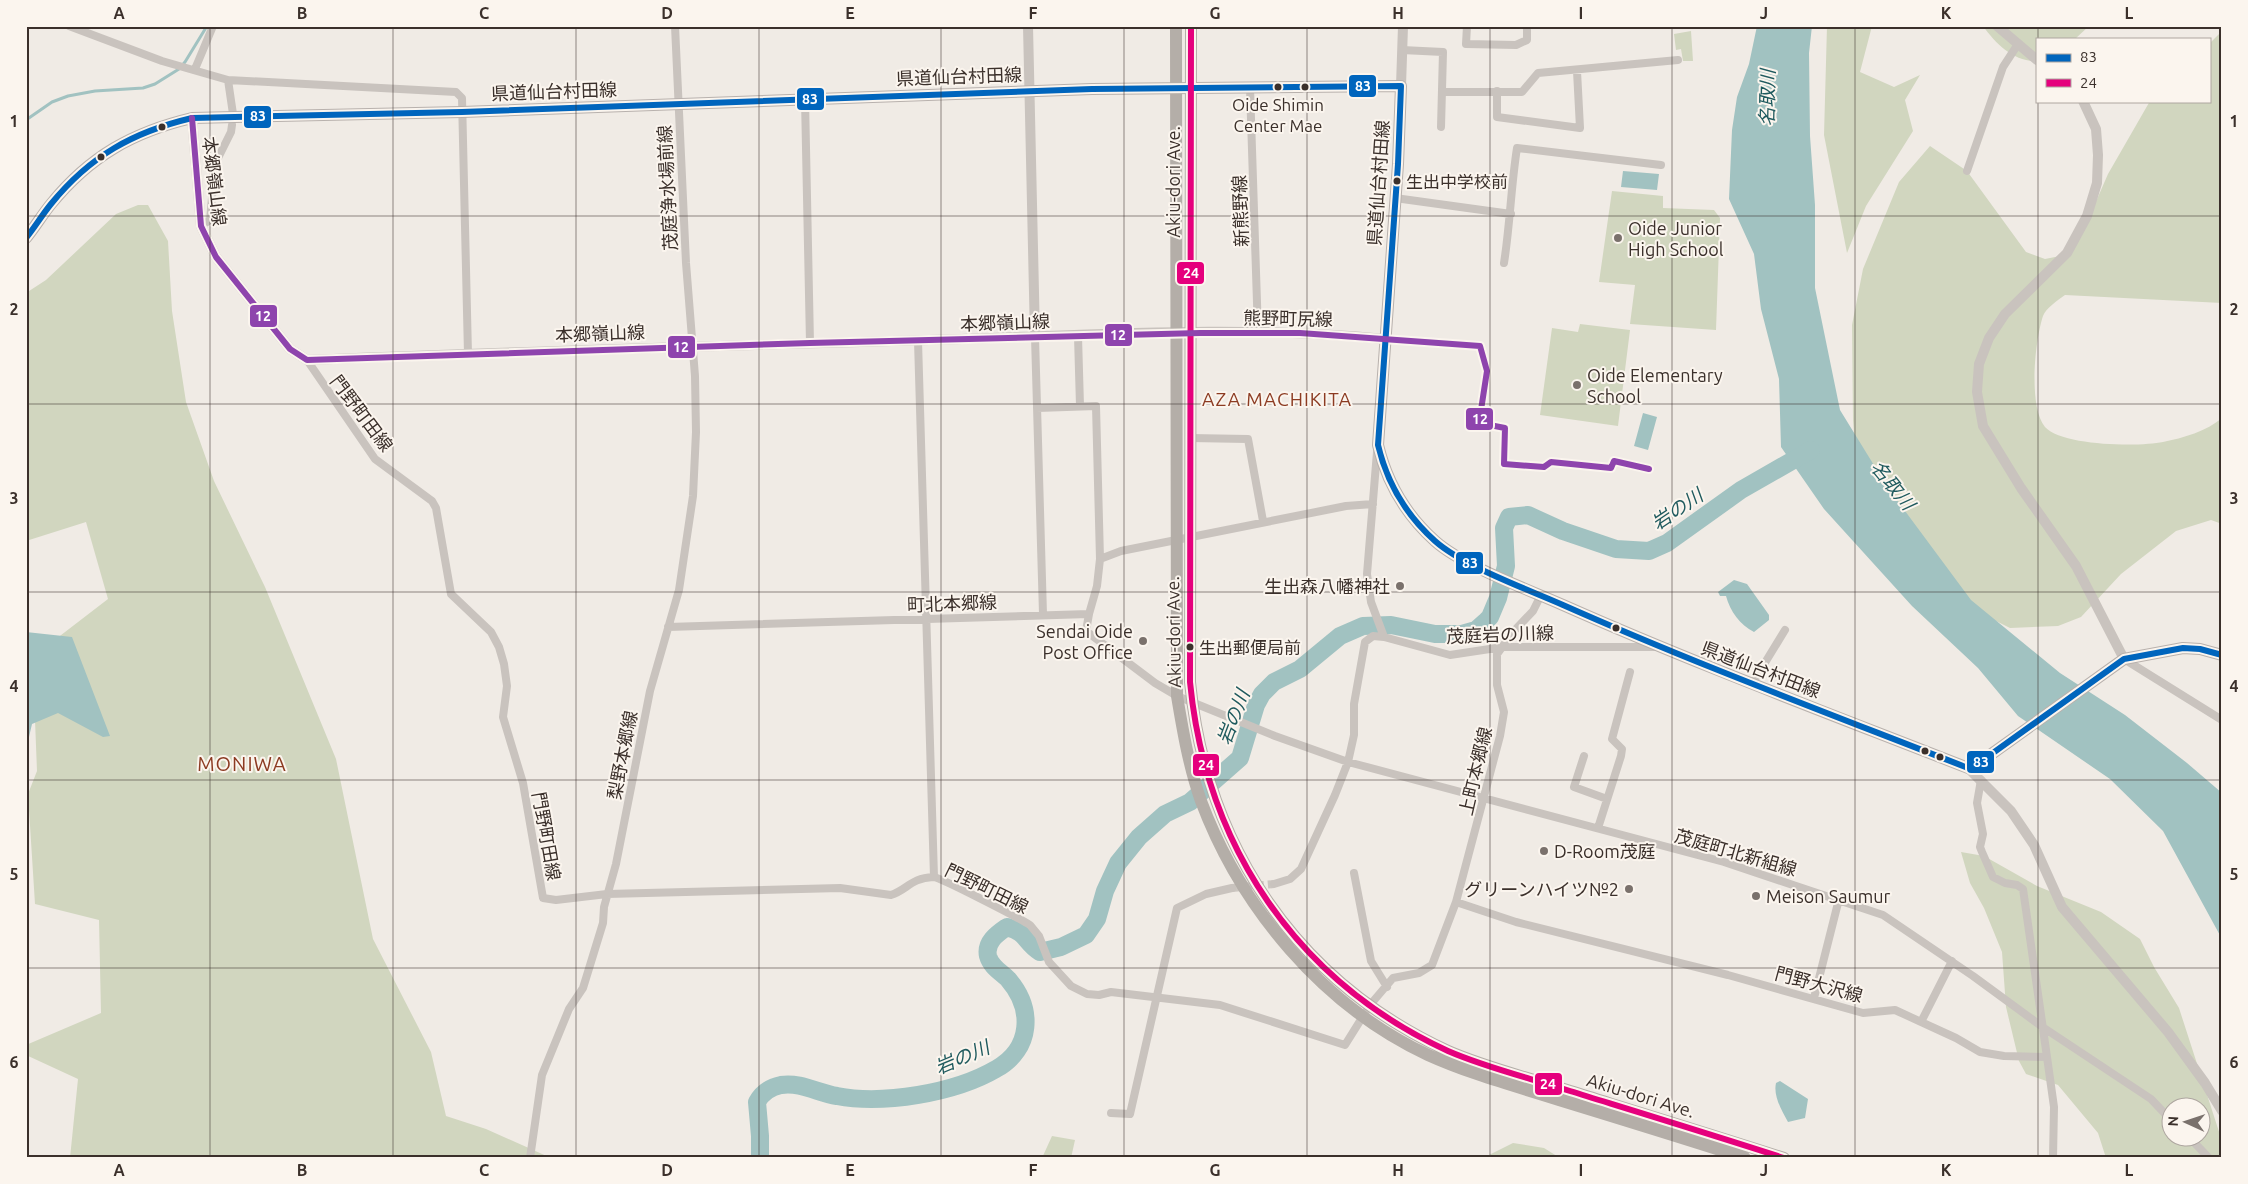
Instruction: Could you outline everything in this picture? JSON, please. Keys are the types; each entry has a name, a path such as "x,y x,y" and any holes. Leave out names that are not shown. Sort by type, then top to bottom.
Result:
{"highway":[{"name":"Akiu-dori Ave.","path":"1176,26 1174,87 1178,696 1194,776 1207,796"},
{"name":"Akiu-dori Ave.","path":"1191,26 1189,655 1192,703 1197,739 1206,769 1207,796 1221,848 1253,903 1277,935 1311,972 1367,1011 1404,1042 1464,1070 1745,1158"},
{"name":"Akiu-dori Ave.","path":"1367,1011 1450,1051 1784,1158"}],"main road":[{"name":"県道仙台村田線","path":"26,238 64,190 99,157 131,138 161,125 192,118 462,112 1174,87 1401,86 1378,446 1391,486 1408,513 1436,542 1461,558 1657,647 1974,766"},
{"path":"1974,766 2124,659 2182,648 2200,648 2222,655"}],"street":[{"path":"70,26 179,66 195,69 228,80 456,92 462,98 468,354"},
{"path":"195,69 213,26"},
{"name":"茂庭浄水場前線","path":"675,26 686,263 694,347"},
{"path":"1028,26 1043,614"},
{"path":"1401,86 1403,26"},
{"path":"1467,26 1466,44 1516,45 1527,40 1527,26"},
{"path":"1997,26 2036,59"},
{"path":"1967,171 2003,67 2018,44"},
{"path":"1402,50 1443,52 1441,127"},
{"path":"1442,92 1522,92 1538,73 1577,71 1678,60"},
{"path":"1497,92 1497,117 1580,128 1577,71"},
{"path":"228,80 233,114"},
{"name":"新熊野線","path":"1250,88 1258,333"},
{"path":"805,99 810,343"},
{"path":"2083,102 2096,129 2098,155 2097,183 2087,216 2067,253 2006,314 1989,338 1979,364 1977,392 1983,426 2021,488 2076,566 2124,659 2222,720"},
{"name":"本郷嶺山線","path":"192,118 201,226 216,257 290,349 307,360 1176,333"},
{"path":"201,226 210,220 215,164 231,132 232,125"},
{"path":"1504,263 1511,214 1511,184 1517,148 1661,164"},
{"path":"1395,198 1511,214"},
{"name":"熊野町尻線","path":"1176,333 1300,333 1384,339"},
{"path":"1078,336 1080,406"},
{"path":"1384,339 1480,346 1485,357 1487,371 1479,423 1505,428 1504,464 1544,466 1550,462 1611,468 1614,461 1649,469"},
{"path":"918,340 934,877"},
{"name":"梨野本郷線","path":"530,1158 542,1075 569,1009 583,988 602,923 607,894 616,864 650,691 680,590 693,496 696,432 694,347"},
{"name":"門野町田線","path":"307,360 375,459 432,501 436,508 442,537 450,594 486,627 499,647 507,686 503,717 523,783 543,898 556,900 607,894 840,888 891,895 899,893 911,882 934,877 1021,920 1035,931 1049,962 1078,991 1099,995 1112,992 1156,999"},
{"path":"1037,408 1096,406 1100,559 1097,586 1089,614"},
{"path":"1190,438 1248,439 1263,521"},
{"path":"1274,884 1290,879 1301,869 1335,796 1348,762 1354,735 1354,704 1365,642 1373,636 1383,634 1370,602 1367,574 1378,446"},
{"path":"1100,559 1121,551 1263,521 1346,506 1373,504"},
{"path":"1502,647 1534,611 1537,593"},
{"name":"町北本郷線","path":"668,627 1089,614"},
{"name":"茂庭町北新組線","path":"1089,614 1086,631 1155,683 1192,703 1275,736 1348,762 1598,828 1674,851 1724,862 1883,915 1952,961 2044,1028 2151,1099 2160,1108"},
{"path":"1752,684 1786,630"},
{"name":"茂庭岩の川線","path":"1383,634 1450,655 1502,647 1657,647"},
{"name":"上町本郷線","path":"1456,902 1486,798 1500,736 1504,712 1497,685 1497,654 1502,647"},
{"path":"1598,828 1621,756 1622,749 1612,739 1630,672"},
{"path":"1584,756 1574,787 1607,799"},
{"path":"1974,766 1981,780 2011,811 2034,845 2062,907 2168,1032 2205,1083 2222,1111"},
{"path":"1981,780 1977,803 1983,834 1980,847 1993,877 2005,884 2016,885 2023,889 2054,1108 2054,1158"},
{"path":"1354,872 1371,961 1387,987"},
{"path":"1110,1113 1130,1114 1177,908 1206,894 1232,888"},
{"path":"1814,998 1839,899"},
{"path":"1156,999 1220,1005 1345,1045 1367,1011 1393,978 1419,973 1432,965 1456,902"},
{"name":"門野大沢線","path":"1456,902 1516,922 1814,998 1863,1013 1895,1010 1980,1052 2004,1056 2047,1057"},
{"path":"1921,1022 1952,961"},
{"path":"2198,1146 2209,1158"}],"green space":[{"path":"1827,26 1872,26 1860,72 1894,87 1920,75 1905,100 1913,131 1866,206 1847,253 1824,135"},
{"path":"1983,26 2089,26 2076,38 2036,38 2036,61 2029,61 2013,55 1994,39"},
{"path":"1691,31 1693,61 1683,61 1681,49 1676,50 1674,34"},
{"path":"2222,31 2222,303 2065,295 2049,307 2043,316 2036,356 2035,389 2036,404 2045,427 2067,438 2101,444 2152,444 2171,440 2209,427 2222,418 2222,524 2211,520 2176,531 2121,574 2081,617 2058,626 2010,628 1966,606 1858,488 1853,420 1852,325 1863,269 1899,182 1930,146 1967,171 2026,252 2045,259 2070,254 2084,229 2108,174 2149,102 2210,102 2210,43"},
{"path":"1612,191 1663,196 1663,208 1714,210 1720,218 1716,330 1630,324 1635,285 1599,282"},
{"path":"138,205 148,205 168,241 172,311 186,402 214,481 265,587 336,759 373,939 431,1052 446,1116 486,1129 551,1158 70,1158 78,1079 26,1055 26,1045 101,1013 99,920 35,904 28,794 37,771 35,720 26,662 108,599 86,522 26,541 26,293 46,280 116,214"},
{"path":"1580,324 1630,330 1618,426 1540,415 1552,328 1578,332"},
{"path":"1961,852 1984,856 2037,886 2101,912 2140,939 2154,967 2179,1008 2207,1096 2160,1096 2160,1146 2210,1146 2210,1104 2222,1141 2222,1158 2106,1158 2098,1133 2058,1085 2026,1074 2019,1061 2006,1007 2002,952 1984,908 1970,883"},
{"path":"1052,1136 1075,1140 1071,1158 1042,1158"},
{"path":"1513,1143 1544,1148 1560,1158 1483,1158"}],"water":[{"name":"名取川","path":"1757,26 1812,26 1809,53 1810,136 1815,205 1815,288 1840,410 1888,488 1971,600 2060,673 2125,715 2222,793 2222,939 2163,831 2110,779 2018,716 1978,668 1912,606 1824,509 1781,447 1779,379 1761,309 1754,254 1729,199 1732,130 1737,97 1749,64"},
{"path":"1623,171 1659,174 1657,190 1621,187"},
{"path":"1643,413 1657,417 1648,450 1634,446"},
{"path":"1734,580 1747,584 1769,615 1769,620 1754,632 1740,621 1733,612 1726,596 1720,596 1718,592"},
{"path":"26,632 72,637 110,736 103,737 58,713 32,724 26,750"},
{"path":"1780,1081 1808,1099 1805,1118 1788,1122 1779,1103 1775,1088 1776,1083"}],"waterway":[{"path":"26,120 52,102 68,96 95,91 143,88 155,84 179,69 207,26"},
{"name":"岩の川","path":"760,1158 757,1102 764,1093 774,1087 788,1084 837,1096 875,1099 897,1098 960,1085 996,1069 1008,1061 1017,1051 1022,1040 1025,1028 1025,1015 1016,991 1008,979 989,960 988,947 993,939 1007,927 1019,932 1040,952 1061,947 1086,935 1097,919 1105,891 1118,863 1139,837 1165,814 1190,802 1240,758 1256,705 1262,694 1274,682 1300,669 1340,636 1363,626 1391,625 1435,634 1462,634 1476,630 1490,617 1498,598 1506,566 1504,528 1509,517 1528,515 1563,531 1616,549 1649,551 1667,543 1741,490 1811,450"}],"tunnel":[{"path":"1232,888 1274,884"}],"transit line":[{"name":"24","path":"1191,26 1190,682 1199,742 1216,799 1239,852 1268,902 1304,947 1346,987 1394,1022 1448,1051 1478,1063 1784,1158"},
{"name":"83","path":"26,238 66,187 97,159 132,139 192,118 462,112 1092,89 1401,86 1398,164 1378,445 1392,485 1399,498 1425,531 1447,550 1478,568 1663,648 1968,768 1979,763 2124,659 2183,648 2200,649 2222,655"},
{"name":"12","path":"192,118 201,226 216,257 290,349 307,360 810,343 1200,333 1300,333 1480,346 1487,371 1479,423 1505,428 1504,464 1544,467 1551,462 1611,468 1614,461 1649,469"}],"place":[{"name":"Oide Shimin Center Mae","path":"1278,87"},
{"name":"生出中学校前","path":"1397,181"},
{"name":"Oide Junior High School","path":"1618,238"},
{"name":"Oide Elementary School","path":"1577,385"},
{"name":"生出森八幡神社","path":"1400,586"},
{"name":"Sendai Oide Post Office","path":"1143,641"},
{"name":"生出郵便局前","path":"1190,647"},
{"name":"D-Room茂庭","path":"1544,851"},
{"name":"グリーンハイツ№2","path":"1629,889"},
{"name":"Meison Saumur","path":"1756,896"}],"district":[{"name":"AZA MACHIKITA","path":"1277,399"},
{"name":"MONIWA","path":"242,763"}]}
